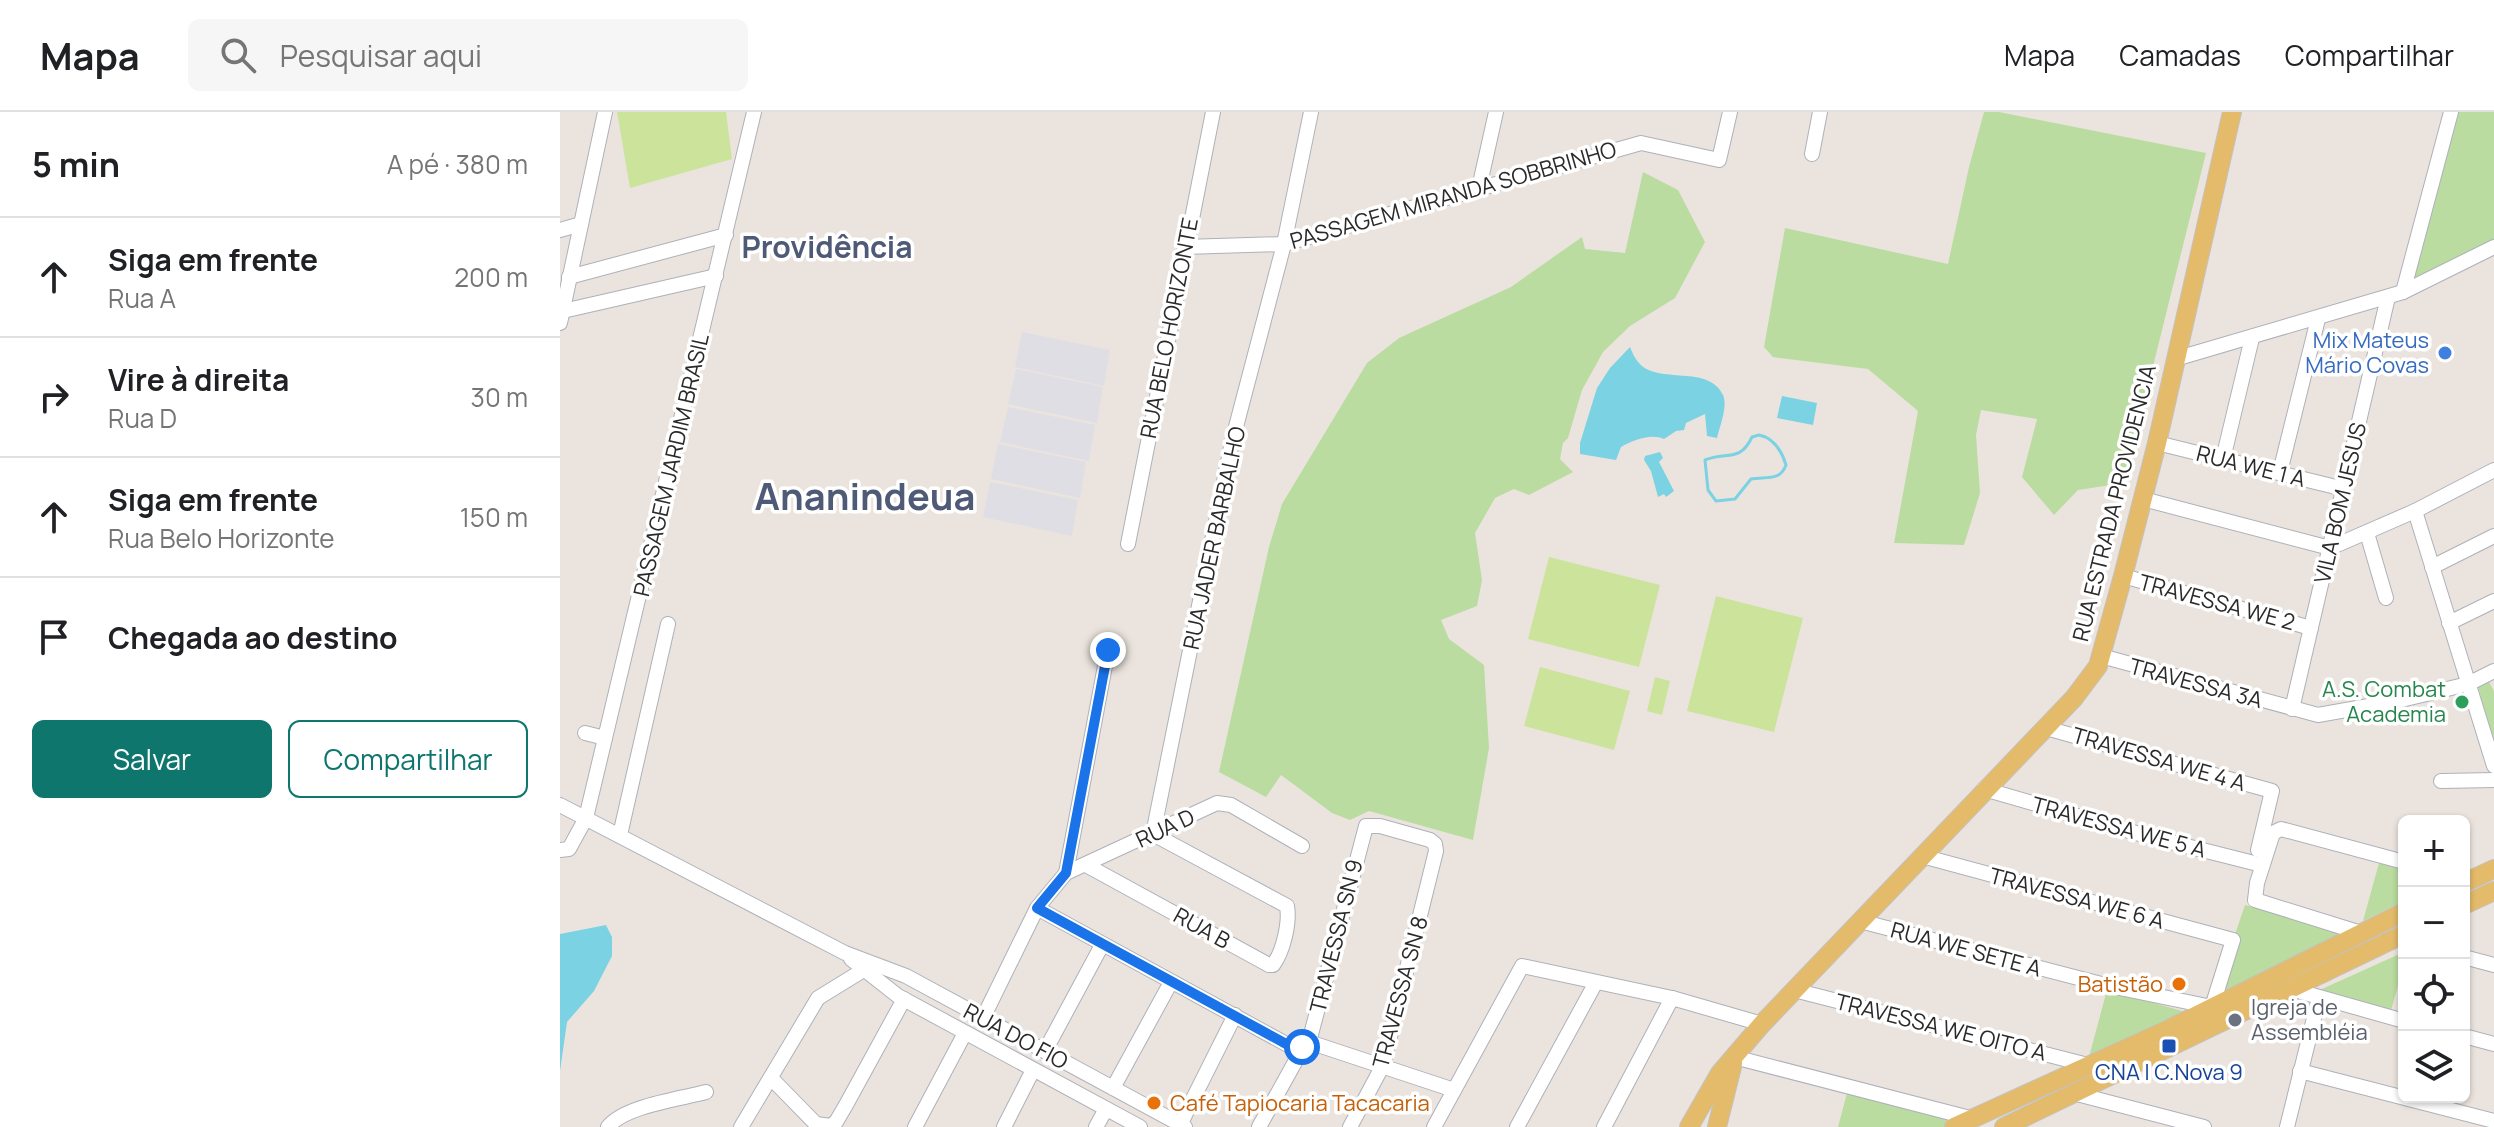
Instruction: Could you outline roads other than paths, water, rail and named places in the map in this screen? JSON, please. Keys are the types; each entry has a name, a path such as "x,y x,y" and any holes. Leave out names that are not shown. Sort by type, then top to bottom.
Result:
{"main road":[{"name":"RUA ESTRADA PROVIDENCIA","path":"1689,1127 1720,1073 1762,1024 2088,682 2101,656 2143,499 2232,112"},
{"path":"2470,879 2494,869"},
{"path":"2470,902 2494,891"},
{"path":"1962,1123 2087,1068 2398,915"},
{"path":"2004,1127 2398,939"},
{"path":"2212,1007 2212,1026"},
{"name":"RUA ESTRADA PROVIDENCIA","path":"1718,1127 1734,1057"}],"street":[{"path":"605,112 561,317 716,276"},
{"name":"PASSAGEM JARDIM BRASIL","path":"586,818 754,112"},
{"name":"RUA BELO HORIZONTE","path":"1128,544 1213,112"},
{"name":"RUA JADER BARBALHO","path":"1153,834 1232,442 1284,244 1311,112"},
{"path":"1479,188 1496,112"},
{"name":"PASSAGEM MIRANDA SOBBRINHO","path":"1184,247 1284,244 1641,143 1719,160 1730,112"},
{"path":"1812,154 1820,112"},
{"path":"2403,292 2451,112"},
{"path":"560,230 581,224"},
{"path":"569,277 726,235"},
{"path":"2175,359 2403,292 2494,247"},
{"name":"VILA BOM JESUS","path":"2292,709 2388,297"},
{"path":"2280,472 2318,319"},
{"path":"2223,459 2252,338"},
{"name":"RUA WE 1 A","path":"2157,443 2344,489"},
{"path":"2143,499 2330,548 2415,511 2494,470"},
{"path":"2415,511 2494,766"},
{"path":"2367,533 2386,598"},
{"path":"2432,567 2494,536"},
{"name":"TRAVESSA WE 2","path":"2123,576 2311,628"},
{"path":"2449,623 2494,601"},
{"path":"620,835 668,624"},
{"path":"1066,873 1108,650"},
{"name":"TRAVESSA 3A","path":"2101,656 2318,715 2468,684"},
{"path":"2468,684 2494,671"},
{"name":"TRAVESSA WE 4 A","path":"2046,728 2272,791 2259,862"},
{"path":"585,733 605,738"},
{"path":"2441,781 2494,780"},
{"name":"TRAVESSA WE 5 A","path":"1984,789 2143,835 2259,862"},
{"name":"RUA D","path":"983,1018 1037,908 1066,873 1222,803 1231,805 1302,846"},
{"name":"RUA DO FIO","path":"560,805 845,953 869,968 904,999 1140,1127"},
{"path":"560,850 569,849 586,818"},
{"name":"TRAVESSA SN 8","path":"1350,1127 1383,1065 1436,851 1435,844 1423,838 1372,824 1363,830"},
{"path":"2361,933 2261,904 2254,896 2259,862 2273,833 2281,829 2398,860"},
{"name":"TRAVESSA SN 9","path":"1259,1127 1304,1046 1363,830"},
{"name":"RUA B","path":"1086,865 1273,965 1278,959 1288,917 1287,906 1153,834"},
{"name":"TRAVESSA WE 6 A","path":"1922,856 2233,940 2212,1007"},
{"path":"1037,908 1171,982 1304,1046 1383,1065 1454,1090"},
{"name":"RUA WE SETE A","path":"1860,921 2105,985 2212,1007"},
{"path":"1045,1051 1102,945"},
{"path":"2470,959 2494,965"},
{"path":"1434,1127 1522,966 1672,998 1762,1024"},
{"path":"741,1127 818,998 869,968"},
{"name":"RUA DO FIO","path":"869,968 906,976 1182,1126"},
{"path":"1113,1088 1171,982"},
{"path":"1517,1127 1595,984"},
{"path":"2291,989 2398,1019"},
{"name":"TRAVESSA WE OITO A","path":"1794,990 2084,1064 2087,1068"},
{"path":"1604,1127 1672,998"},
{"path":"2287,1127 2319,998"},
{"path":"771,1078 816,1124 830,1126 836,1122 904,999"},
{"path":"1182,1126 1235,1015"},
{"path":"915,1127 965,1033"},
{"path":"2470,1038 2494,1044"},
{"path":"1734,1057 1962,1123"},
{"path":"1004,1127 1033,1070"},
{"path":"2300,1071 2494,1121"},
{"path":"610,1124 634,1111 706,1092"},
{"path":"2073,1093 2204,1127"},
{"path":"1096,1127 1106,1109"}],"water":[{"path":"1630,347 1647,369 1695,377 1716,386 1723,395 1725,405 1717,438 1707,436 1705,414 1686,423 1684,430 1664,439 1648,437 1626,444 1621,447 1616,460 1580,454 1580,443 1597,388 1610,368"},
{"path":"1782,396 1817,403 1813,425 1777,418"},
{"path":"1660,452 1663,458 1659,462 1674,491 1666,497 1664,494 1658,497 1651,471 1644,460 1645,456"},
{"path":"606,925 612,937 612,956 594,991 567,1022 560,1071 560,934"}],"waterway":[{"path":"1759,435 1773,442 1780,451 1786,465 1783,470 1776,476 1751,479 1735,499 1716,501 1708,490 1705,460 1737,453 1752,437 1759,435"}],"place":[{"name":"Mix Mateus Mário Covas","path":"2445,353"},
{"name":"A.S. Combat Academia","path":"2462,702"},
{"name":"Batistão","path":"2179,984"},
{"name":"Igreja de Assembléia","path":"2235,1020"},
{"name":"CNA | C.Nova 9","path":"2169,1046"},
{"name":"Café Tapiocaria Tacacaria","path":"1154,1103"}],"district":[{"name":"Providência","path":"827,248"},
{"name":"Ananindeua","path":"865,497"}]}
